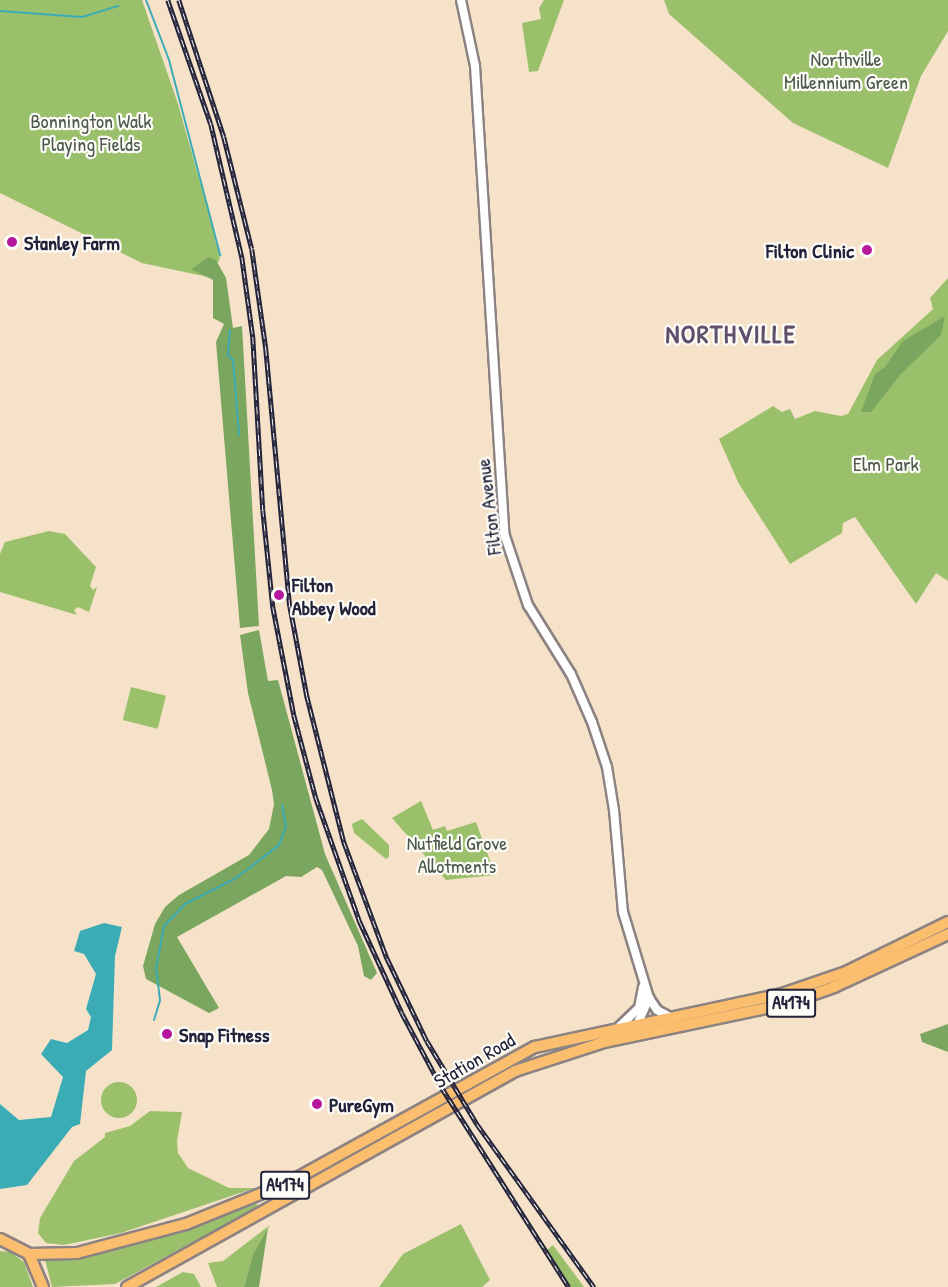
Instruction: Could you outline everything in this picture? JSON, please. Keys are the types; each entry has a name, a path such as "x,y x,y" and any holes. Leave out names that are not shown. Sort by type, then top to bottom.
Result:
{"main road":[{"name":"Station Road","path":"127,1287 499,1079 531,1064 604,1042 638,1023 757,1001 815,984 948,922"},
{"name":"Station Road","path":"28,1254 69,1255 174,1228 257,1197 391,1128 519,1053 544,1043 737,1016 801,999 948,934"},
{"path":"0,1239 28,1254 43,1287"}],"street":[{"name":"Filton Avenue","path":"461,0 477,86 504,532 528,605 571,674 607,767 623,912 643,986 657,1010 672,1018"},
{"path":"621,1032 639,1008 643,986"},
{"path":"638,1023 649,998"}],"green space":[{"name":"Bonnington Walk Playing Fields","path":"0,0 142,0 178,104 211,221 220,259 208,277 142,263 0,193"},
{"path":"544,0 564,0 538,71 529,72 522,23 541,19 539,8"},
{"name":"Northville Millennium Green","path":"664,0 948,0 948,31 921,76 888,168 793,123 669,14"},
{"path":"209,257 216,260 226,278 233,328 242,326 259,626 240,628 216,342 224,324 213,318 213,280 191,269"},
{"name":"Elm Park","path":"948,278 948,581 936,573 916,604 855,517 843,523 842,533 790,564 739,484 719,439 773,406 782,412 790,409 795,419 815,411 841,416 848,414 877,360 933,309 930,298"},
{"path":"945,316 941,335 901,374 871,412 861,412 875,374 885,367 903,341"},
{"path":"49,531 65,534 96,567 90,586 93,590 97,587 89,612 78,607 74,610 77,615 0,592 0,554 5,542"},
{"path":"259,630 268,681 278,680 325,854 377,973 371,980 364,976 358,946 322,870 317,867 301,877 286,876 177,937 219,1008 209,1013 146,979 143,966 155,924 165,907 179,895 249,855 269,829 274,804 272,790 248,693 240,635"},
{"path":"131,687 166,696 158,729 123,720"},
{"name":"Nutfield Grove Allotments","path":"421,801 433,830 445,826 447,831 476,822 495,875 446,880 392,818"},
{"path":"362,819 389,845 389,857 386,859 354,833 352,824"},
{"path":"948,1024 948,1052 922,1042 920,1034"},
{"path":"119,1082 132,1087 137,1100 132,1113 119,1118 106,1113 101,1100 106,1087"},
{"path":"150,1111 182,1112 177,1141 178,1153 188,1168 229,1188 255,1188 121,1233 64,1245 46,1243 38,1233 40,1218 74,1161 105,1137 105,1133 130,1126"},
{"path":"256,1202 258,1207 115,1284 52,1287 45,1260 70,1260 160,1236"},
{"path":"461,1224 490,1280 482,1287 379,1287 403,1254"},
{"path":"270,1225 253,1254 244,1287 217,1287 208,1263 223,1261"},
{"path":"268,1228 259,1287 244,1287 253,1254"},
{"path":"553,1245 584,1287 570,1287 547,1250"},
{"path":"0,1251 10,1252 24,1262 33,1287 0,1287"},
{"path":"183,1272 194,1274 201,1287 156,1287"}],"water":[{"path":"104,923 122,927 115,956 112,1050 86,1071 80,1124 72,1127 27,1185 0,1189 0,1104 19,1120 51,1117 63,1077 41,1054 51,1039 67,1043 88,1030 91,1017 86,1009 96,974 84,954 74,951 80,931"}],"waterway":[{"path":"146,0 169,60 220,255"},
{"path":"0,11 82,17 118,6"},
{"path":"230,330 228,355 233,360 239,435"},
{"path":"154,1020 160,1000 156,969 164,926 185,904 236,878 279,845 286,827 282,805"}],"railway":[{"path":"168,0 211,124 242,257 253,337 263,510 273,607 294,715 316,798 360,922 402,1013 442,1088 569,1287"},
{"path":"179,0 224,137 252,249 266,349 290,606 307,696 344,842 387,958 427,1041 477,1124 594,1287"}],"place":[{"name":"Stanley Farm","path":"12,242"},
{"name":"Filton Clinic","path":"867,250"},
{"name":"Filton Abbey Wood","path":"279,595"},
{"name":"Snap Fitness","path":"167,1034"},
{"name":"PureGym","path":"317,1104"}],"district":[{"name":"NORTHVILLE","path":"731,334"}]}
